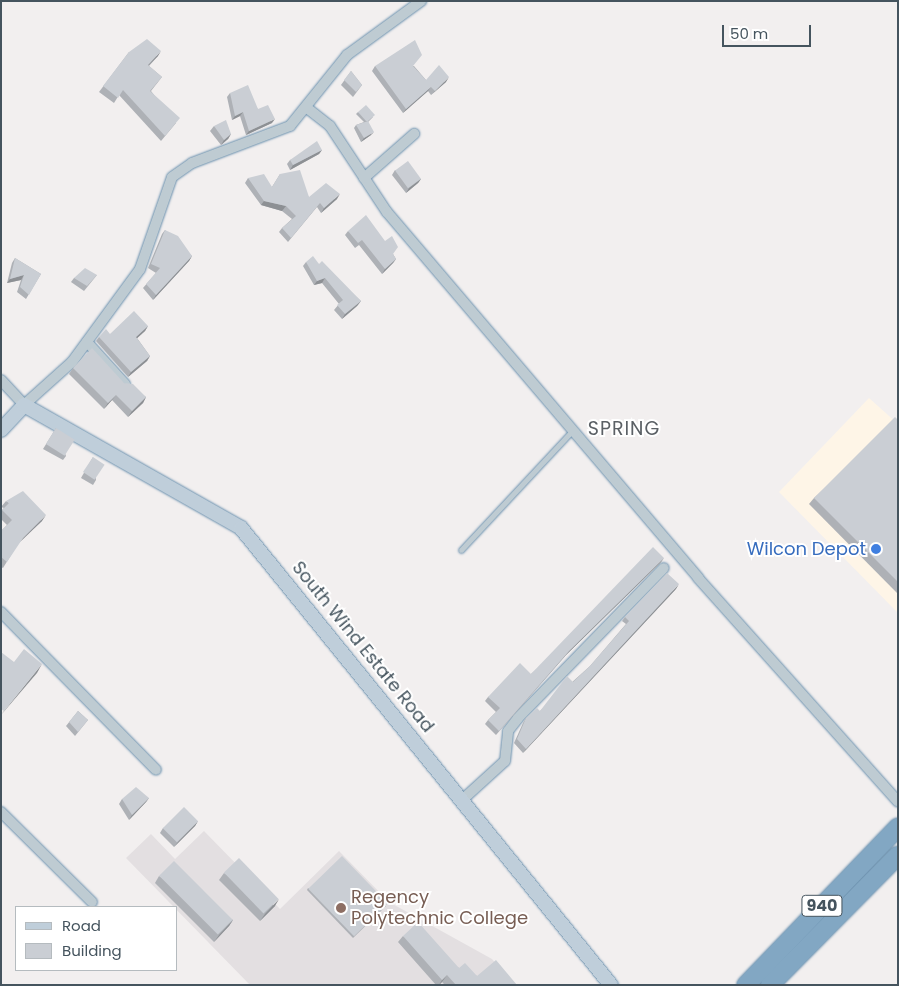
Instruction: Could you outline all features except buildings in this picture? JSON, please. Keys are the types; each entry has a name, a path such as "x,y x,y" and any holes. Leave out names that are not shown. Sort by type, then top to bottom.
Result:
{"highway":[{"name":"940","path":"746,985 898,827"},
{"name":"940","path":"770,985 898,855"}],"street":[{"path":"1,430 24,405 57,378 87,342 140,269 172,177 192,163 282,131 307,108 347,55 421,1"},
{"path":"307,108 330,126 387,212 572,431 898,802"},
{"path":"364,178 414,134"},
{"path":"87,342 124,384"},
{"path":"1,380 24,405"},
{"name":"South Wind Estate Road","path":"24,405 241,528 611,985"},
{"path":"461,801 505,762 508,731 518,718 664,568"},
{"path":"1,612 156,770"},
{"path":"1,812 92,902"}],"lane":[{"path":"461,550 572,431"}],"shaded area":[{"path":"869,398 898,424 898,613 779,492"},
{"name":"Regency Polytechnic College","path":"204,831 280,909 339,851 389,902 492,959 515,985 250,985 178,911 178,906 173,906 126,858 151,834 175,859"}],"place":[{"name":"Wilcon Depot","path":"876,549"},
{"name":"Regency Polytechnic College","path":"341,908"}],"district":[{"name":"SPRING","path":"624,429"}]}
